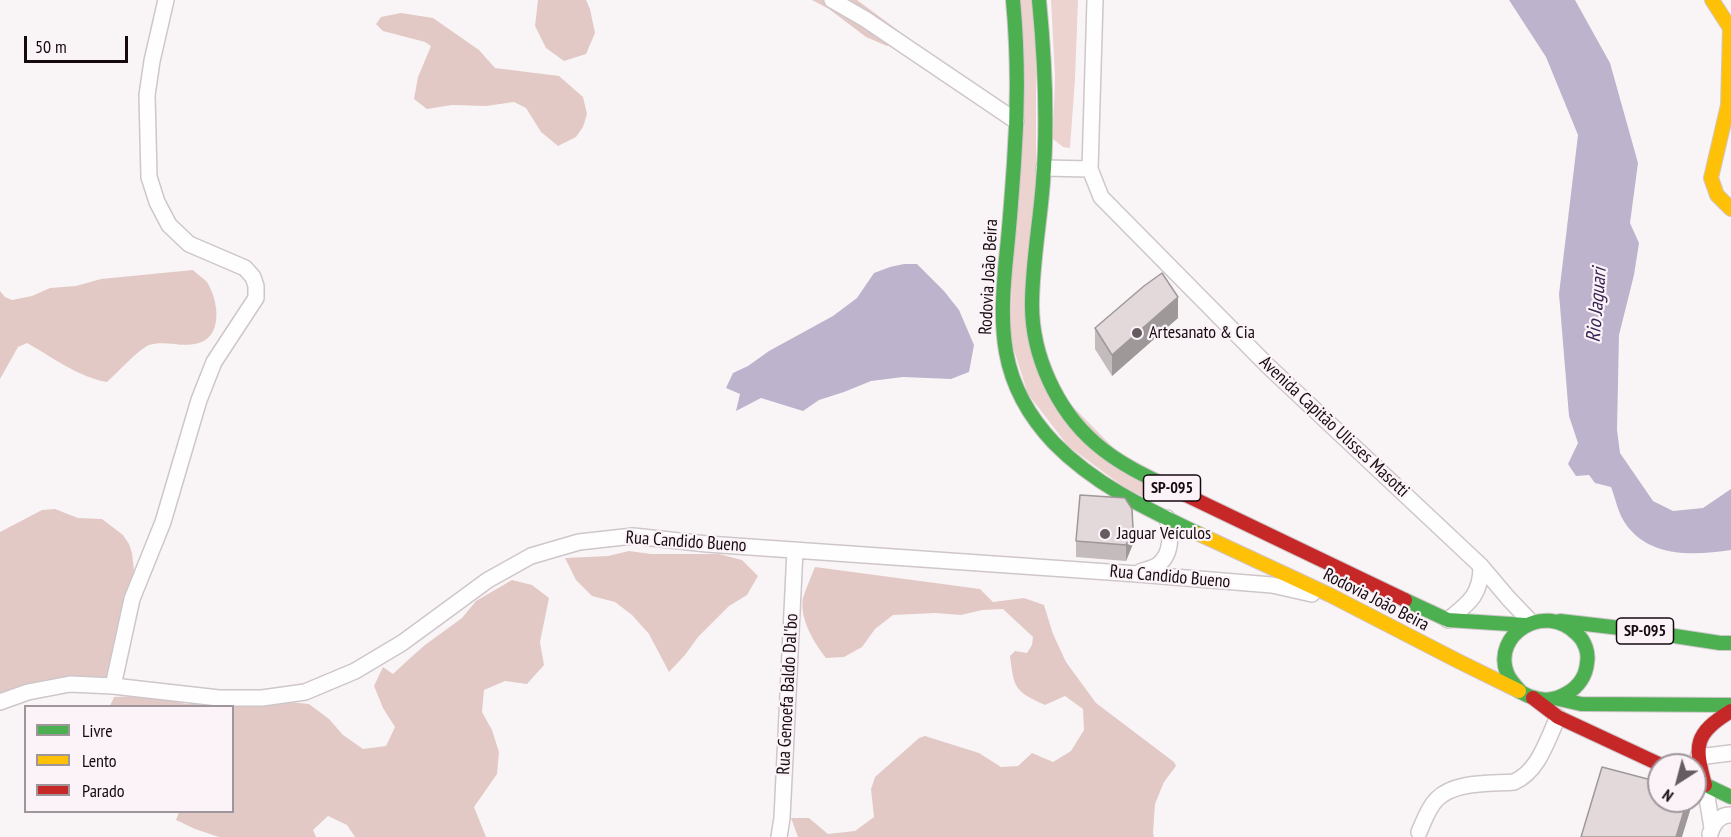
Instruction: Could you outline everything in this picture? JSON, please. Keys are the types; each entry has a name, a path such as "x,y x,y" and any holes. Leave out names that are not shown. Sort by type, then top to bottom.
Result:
{"main road":[{"name":"Rodovia João Beira","path":"1013,0 1017,66 1015,166 1002,316 1003,345 1008,370 1016,392 1045,433 1081,468 1107,488 1341,600 1447,657 1527,695 1542,700 1559,699 1581,704 1731,705"},
{"name":"Rodovia João Beira","path":"1039,0 1044,51 1044,168 1033,319 1037,344 1057,396 1074,422 1093,442 1122,463 1152,479 1448,620 1528,623 1550,619 1731,643"},
{"path":"1712,0 1730,28 1728,105 1710,178 1717,195 1731,209"},
{"path":"1559,699 1574,690 1581,681 1586,670 1587,658 1585,646 1579,636 1560,621"},
{"path":"1528,623 1515,633 1508,645 1505,657 1512,682 1558,717 1647,758"},
{"path":"1581,704 1578,711 1579,716 1588,731"},
{"path":"1698,753 1699,741 1706,728 1731,711"},
{"path":"1707,786 1731,797"}],"street":[{"path":"113,686 132,598 163,522 199,400 214,362 256,298 253,277 245,268 189,244 169,225 157,202 149,177 147,95 166,0"},
{"path":"832,0 1016,121"},
{"name":"Avenida Capitão Ulisses Masotti","path":"1095,0 1090,169 1101,197 1268,366 1481,566 1528,623"},
{"path":"1044,168 1090,169"},
{"path":"1137,574 1158,565 1168,551 1171,535 1167,518"},
{"name":"Rua Candido Bueno","path":"0,702 28,692 69,684 113,686 219,698 262,698 305,692 355,671 402,643 488,580 531,556 579,542 633,536 707,544 1272,585 1341,600"},
{"name":"Rua Genoefa Baldo Dal'bo","path":"779,837 782,818 795,550"},
{"path":"1448,620 1475,596 1481,580 1481,566"},
{"path":"1419,832 1429,809 1438,798 1455,787 1514,782 1523,778 1534,767 1558,717"},
{"path":"1707,755 1731,753"},
{"path":"1706,813 1710,833"},
{"path":"1710,833 1720,817 1731,815"}],"shaded area":[{"path":"538,0 586,0 595,33 586,54 564,61 546,48 535,26"},
{"path":"812,0 857,0 907,37 887,46 866,37 829,9"},
{"path":"1021,0 1033,0 1036,32 1036,369 1151,486 1146,498 1128,490 1068,446 1028,394 1010,338"},
{"path":"1051,0 1078,0 1070,148 1063,147 1053,139 1055,77"},
{"path":"401,13 433,18 479,50 495,68 559,76 583,97 587,114 583,127 576,137 558,146 541,132 526,108 514,102 486,106 452,105 427,109 414,99 418,77 431,46 425,42 383,31 376,24 381,17"},
{"path":"193,270 207,282 216,309 215,327 204,341 189,345 160,343 149,345 107,382 86,376 27,343 18,347 0,379 0,291 12,300 32,296 50,288 76,286 101,279"},
{"path":"55,509 78,518 102,519 123,535 132,553 135,579 113,686 69,684 0,702 0,532 42,510"},
{"path":"629,551 651,554 719,554 742,560 758,576 747,595 729,606 698,637 669,672 649,634 632,615 615,602 592,596 576,580 565,558 608,556"},
{"path":"815,567 980,589 993,602 1024,598 1044,605 1053,634 1066,662 1096,703 1174,762 1176,766 1164,782 1155,804 1154,837 798,837 791,818 809,818 828,834 855,831 874,817 871,789 875,777 919,738 925,736 979,753 1001,767 1018,766 1032,753 1053,762 1071,751 1084,730 1083,709 1065,696 1045,705 1027,696 1017,687 1010,656 1015,651 1027,653 1032,645 1033,637 1003,609 982,610 961,615 935,613 893,615 875,629 862,647 844,657 826,658 812,638 805,622 802,606"},
{"path":"512,580 532,585 549,598 540,642 544,665 527,684 505,681 484,690 482,712 492,730 499,752 497,774 474,807 486,837 355,837 347,825 328,816 313,830 316,837 219,837 195,829 176,820 179,813 234,813 234,705 110,705 114,697 141,696 186,704 262,699 309,704 329,719 343,735 363,749 386,746 395,727 383,708 374,686 383,667 393,674 425,645 462,618 476,601"}],"water":[{"name":"Rio Jaguari","path":"1509,0 1575,0 1610,63 1638,163 1630,223 1639,243 1634,275 1619,335 1617,430 1620,453 1653,501 1673,511 1703,508 1731,489 1731,550 1685,553 1656,547 1643,541 1631,531 1622,518 1611,487 1595,483 1589,475 1576,476 1568,464 1578,443 1569,416 1559,294 1578,135 1546,57"},
{"path":"904,264 917,264 959,310 974,345 969,372 951,379 903,377 871,381 819,400 803,411 761,398 736,411 740,394 726,388 733,373 833,316 857,298 874,273"}],"building":[{"path":"1162,273 1178,297 1112,355 1095,328"},
{"name":"Jaguar Veículos","path":"1080,495 1125,498 1132,509 1133,528 1126,545 1076,541"},
{"path":"1602,767 1647,779 1647,813 1683,813 1676,837 1581,837"}],"traffic: fast":[{"path":"1013,0 1017,61 1016,122 1003,303 1003,328 1012,376 1021,398 1035,421 1070,458 1122,495 1199,534"},
{"path":"1039,0 1046,114 1043,182 1033,274 1032,305 1036,343 1049,381 1069,415 1081,430 1127,466 1186,495"},
{"path":"1405,600 1448,620 1525,625"},
{"path":"1519,691 1530,697 1550,699 1575,688 1585,672 1587,659 1586,647 1580,637 1564,625 1550,621 1536,622 1524,627 1514,635 1507,646 1504,659 1508,676 1521,692"},
{"path":"1560,621 1731,643"},
{"path":"1559,699 1581,704 1731,705"},
{"path":"1707,786 1731,797"}],"traffic: slow":[{"path":"1712,0 1730,28 1728,105 1711,178 1717,195 1731,209"},
{"path":"1199,534 1330,595 1519,691"}],"traffic: jam":[{"path":"1186,495 1405,600"},
{"path":"1533,698 1558,717 1647,758"},
{"path":"1699,753 1700,742 1704,734 1731,711"}],"place":[{"name":"Artesanato & Cia","path":"1137,333"},
{"name":"Jaguar Veículos","path":"1105,534"}]}
